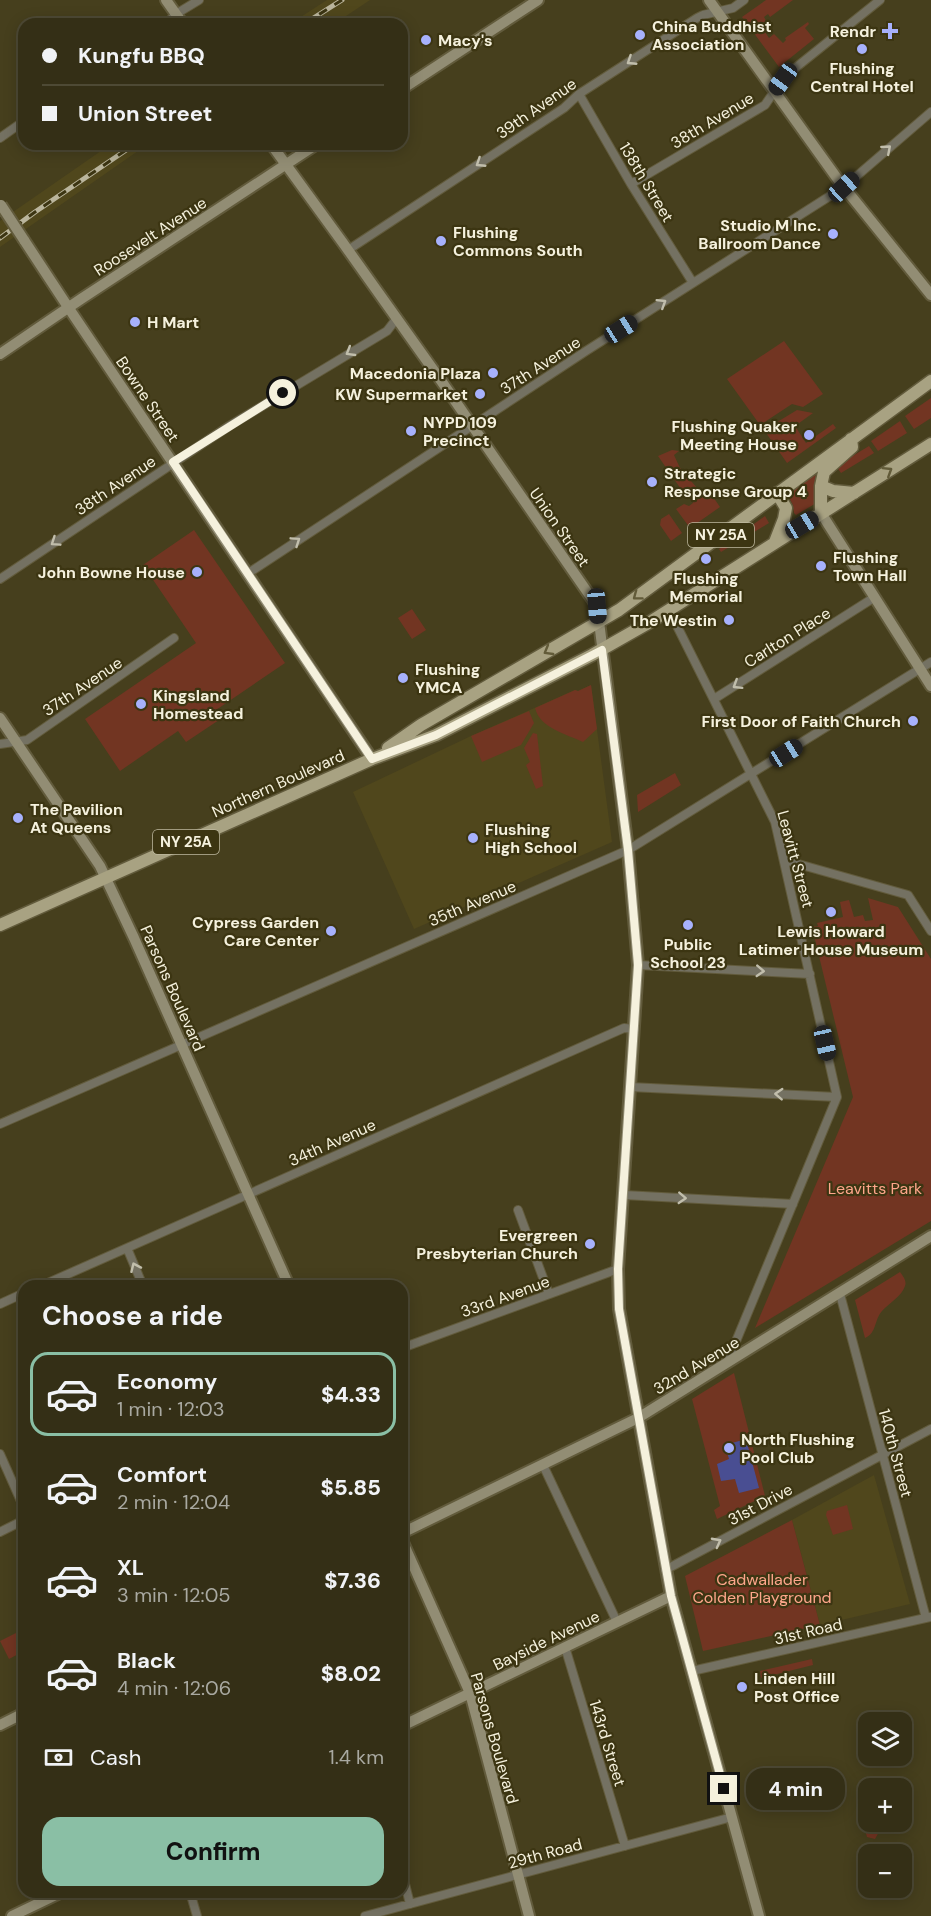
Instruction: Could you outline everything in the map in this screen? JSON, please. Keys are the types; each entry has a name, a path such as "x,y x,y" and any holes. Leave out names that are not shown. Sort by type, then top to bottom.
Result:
{"main road":[{"name":"Northern Boulevard","path":"372,759 421,725 619,610 931,381"},
{"path":"821,513 821,486 824,472 852,447 851,439"},
{"name":"Northern Boulevard","path":"0,925 372,759 436,735 602,650 931,444"},
{"path":"821,486 832,491 854,493"},
{"path":"775,542 786,508 777,493"}],"street":[{"path":"166,0 179,18"},
{"path":"172,18 199,0"},
{"path":"408,85 538,0"},
{"path":"709,0 844,187 931,295"},
{"name":"39th Avenue","path":"348,250 564,108 579,94 697,18 733,8 744,0"},
{"name":"38th Avenue","path":"632,184 765,105 784,77 880,0"},
{"name":"138th Street","path":"579,94 693,283"},
{"name":"37th Avenue","path":"247,574 586,351 844,187 931,111"},
{"path":"0,138 18,126"},
{"name":"Union Street","path":"275,150 397,318 597,606 628,850 638,965 618,1269 619,1309 671,1596 759,1916"},
{"name":"Roosevelt Avenue","path":"0,354 308,150"},
{"name":"Bowne Street","path":"0,204 372,759"},
{"name":"38th Avenue","path":"0,579 173,462 387,331 397,318"},
{"path":"821,513 931,686"},
{"name":"Carlton Place","path":"714,699 875,597"},
{"name":"Leavitt Street","path":"669,610 775,822 837,1097"},
{"name":"37th Avenue","path":"0,744 27,740 174,638"},
{"name":"35th Avenue","path":"0,1124 181,1043 628,850 931,662"},
{"name":"Parsons Boulevard","path":"0,718 100,866 286,1280"},
{"path":"784,860 908,895 931,931"},
{"path":"638,965 810,974"},
{"name":"34th Avenue","path":"55,1280 624,1028 635,1029"},
{"path":"630,1087 837,1097 726,1364"},
{"path":"624,1195 793,1204"},
{"path":"518,1210 549,1294"},
{"name":"32nd Avenue","path":"408,1530 638,1418 931,1236"},
{"path":"127,1248 140,1280"},
{"name":"33rd Avenue","path":"408,1346 618,1269"},
{"name":"140th Street","path":"840,1294 929,1618"},
{"path":"0,1304 18,1296"},
{"name":"31st Drive","path":"666,1570 931,1429"},
{"path":"0,1454 18,1494"},
{"path":"543,1465 616,1622"},
{"path":"0,1532 18,1523"},
{"name":"Parsons Boulevard","path":"408,1554 470,1693 529,1916"},
{"name":"Bayside Avenue","path":"408,1723 671,1596"},
{"name":"31st Road","path":"692,1671 929,1618"},
{"name":"143rd Street","path":"565,1647 626,1846"},
{"path":"0,1725 18,1716"},
{"name":"29th Road","path":"365,1916 732,1816"},
{"path":"408,1896 410,1904"},
{"path":"12,1916 50,1898"},
{"path":"192,1898 197,1916"}],"shaded area":[{"path":"327,0 370,0 343,18 299,18"},
{"path":"102,150 139,150 0,247 0,221"},
{"path":"591,685 612,842 414,929 353,792 471,736"},
{"path":"874,1475 910,1604 820,1625 792,1520"}],"green space":[{"path":"766,0 793,0 770,17 768,14 764,17 770,28 765,32 769,38 774,34 783,43 785,38 808,22 805,28 814,39 779,67 742,17"},
{"path":"784,341 823,394 803,407 792,404 760,425 727,379"},
{"path":"931,398 931,418 914,429 905,416"},
{"path":"797,410 813,413 795,426 806,443 833,424 836,428 787,463 764,430"},
{"path":"900,421 907,433 878,451 871,441"},
{"path":"869,446 874,453 841,473 836,466"},
{"path":"672,450 679,451 674,455 680,468 703,495 709,491 720,507 690,528 676,509 684,504 689,506 693,503 691,496 685,495 658,456"},
{"path":"814,474 818,502 796,515 787,494"},
{"path":"669,514 682,533 671,541 660,525 661,519"},
{"path":"765,516 769,523 721,552 719,549"},
{"path":"194,530 285,663 216,710 222,718 186,742 178,731 120,771 85,719 196,643 143,565"},
{"path":"412,609 426,630 412,639 398,618"},
{"path":"591,685 597,729 583,742 554,730 538,715 535,708"},
{"path":"529,711 534,723 521,745 482,762 471,736"},
{"path":"533,733 537,734 543,786 536,789 526,765 530,762 524,748"},
{"path":"675,773 681,785 638,812 637,795"},
{"name":"Leavitts Park","path":"868,898 898,907 931,959 931,1221 755,1328 853,1097 812,927 818,926 817,923 843,917 840,902 849,900 854,917 863,915 865,921 873,920"},
{"path":"900,1272 905,1282 903,1290 882,1311 874,1330 865,1338 855,1300"},
{"name":"North Flushing Pool Club","path":"734,1373 765,1496 717,1519 714,1510 720,1506 692,1399"},
{"path":"847,1505 853,1529 833,1535 826,1515 827,1511"},
{"name":"Cadwallader Colden Playground","path":"792,1520 820,1625 703,1651 685,1576"},
{"path":"18,1632 18,1654 9,1659 0,1641"},
{"path":"812,1659 813,1665 761,1678 760,1671"},
{"path":"866,1832 879,1832 875,1839 867,1837"}],"water":[{"path":"746,1439 759,1488 739,1493 735,1479 721,1481 717,1464 729,1459 725,1445"}],"railway":[{"path":"314,18 342,0"},
{"path":"0,238 126,150"}],"place":[{"name":"Rendr","path":"890,31"},
{"name":"China Buddhist Association","path":"640,35"},
{"name":"Macy's","path":"426,40"},
{"name":"Flushing Central Hotel","path":"862,49"},
{"name":"Studio M Inc. Ballroom Dance","path":"833,234"},
{"name":"Flushing Commons South","path":"441,241"},
{"name":"H Mart","path":"135,322"},
{"name":"Macedonia Plaza","path":"493,373"},
{"name":"KW Supermarket","path":"480,394"},
{"name":"NYPD 109 Precinct","path":"411,431"},
{"name":"Flushing Quaker Meeting House","path":"809,435"},
{"name":"Strategic Response Group 4","path":"652,482"},
{"name":"Flushing Memorial","path":"706,559"},
{"name":"Flushing Town Hall","path":"821,566"},
{"name":"John Bowne House","path":"197,572"},
{"name":"The Westin","path":"729,620"},
{"name":"Flushing YMCA","path":"403,678"},
{"name":"Kingsland Homestead","path":"141,704"},
{"name":"First Door of Faith Church","path":"913,721"},
{"name":"The Pavilion At Queens","path":"18,818"},
{"name":"Flushing High School","path":"473,838"},
{"name":"Lewis Howard Latimer House Museum","path":"831,912"},
{"name":"Public School 23","path":"688,925"},
{"name":"Cypress Garden Care Center","path":"331,931"},
{"name":"Evergreen Presbyterian Church","path":"590,1244"},
{"name":"North Flushing Pool Club","path":"729,1448"},
{"name":"Linden Hill Post Office","path":"742,1687"}],"route":[{"path":"283,393 173,462 372,759 436,735 602,650 628,850 638,965 618,1269 619,1309 671,1596 724,1789"}]}
